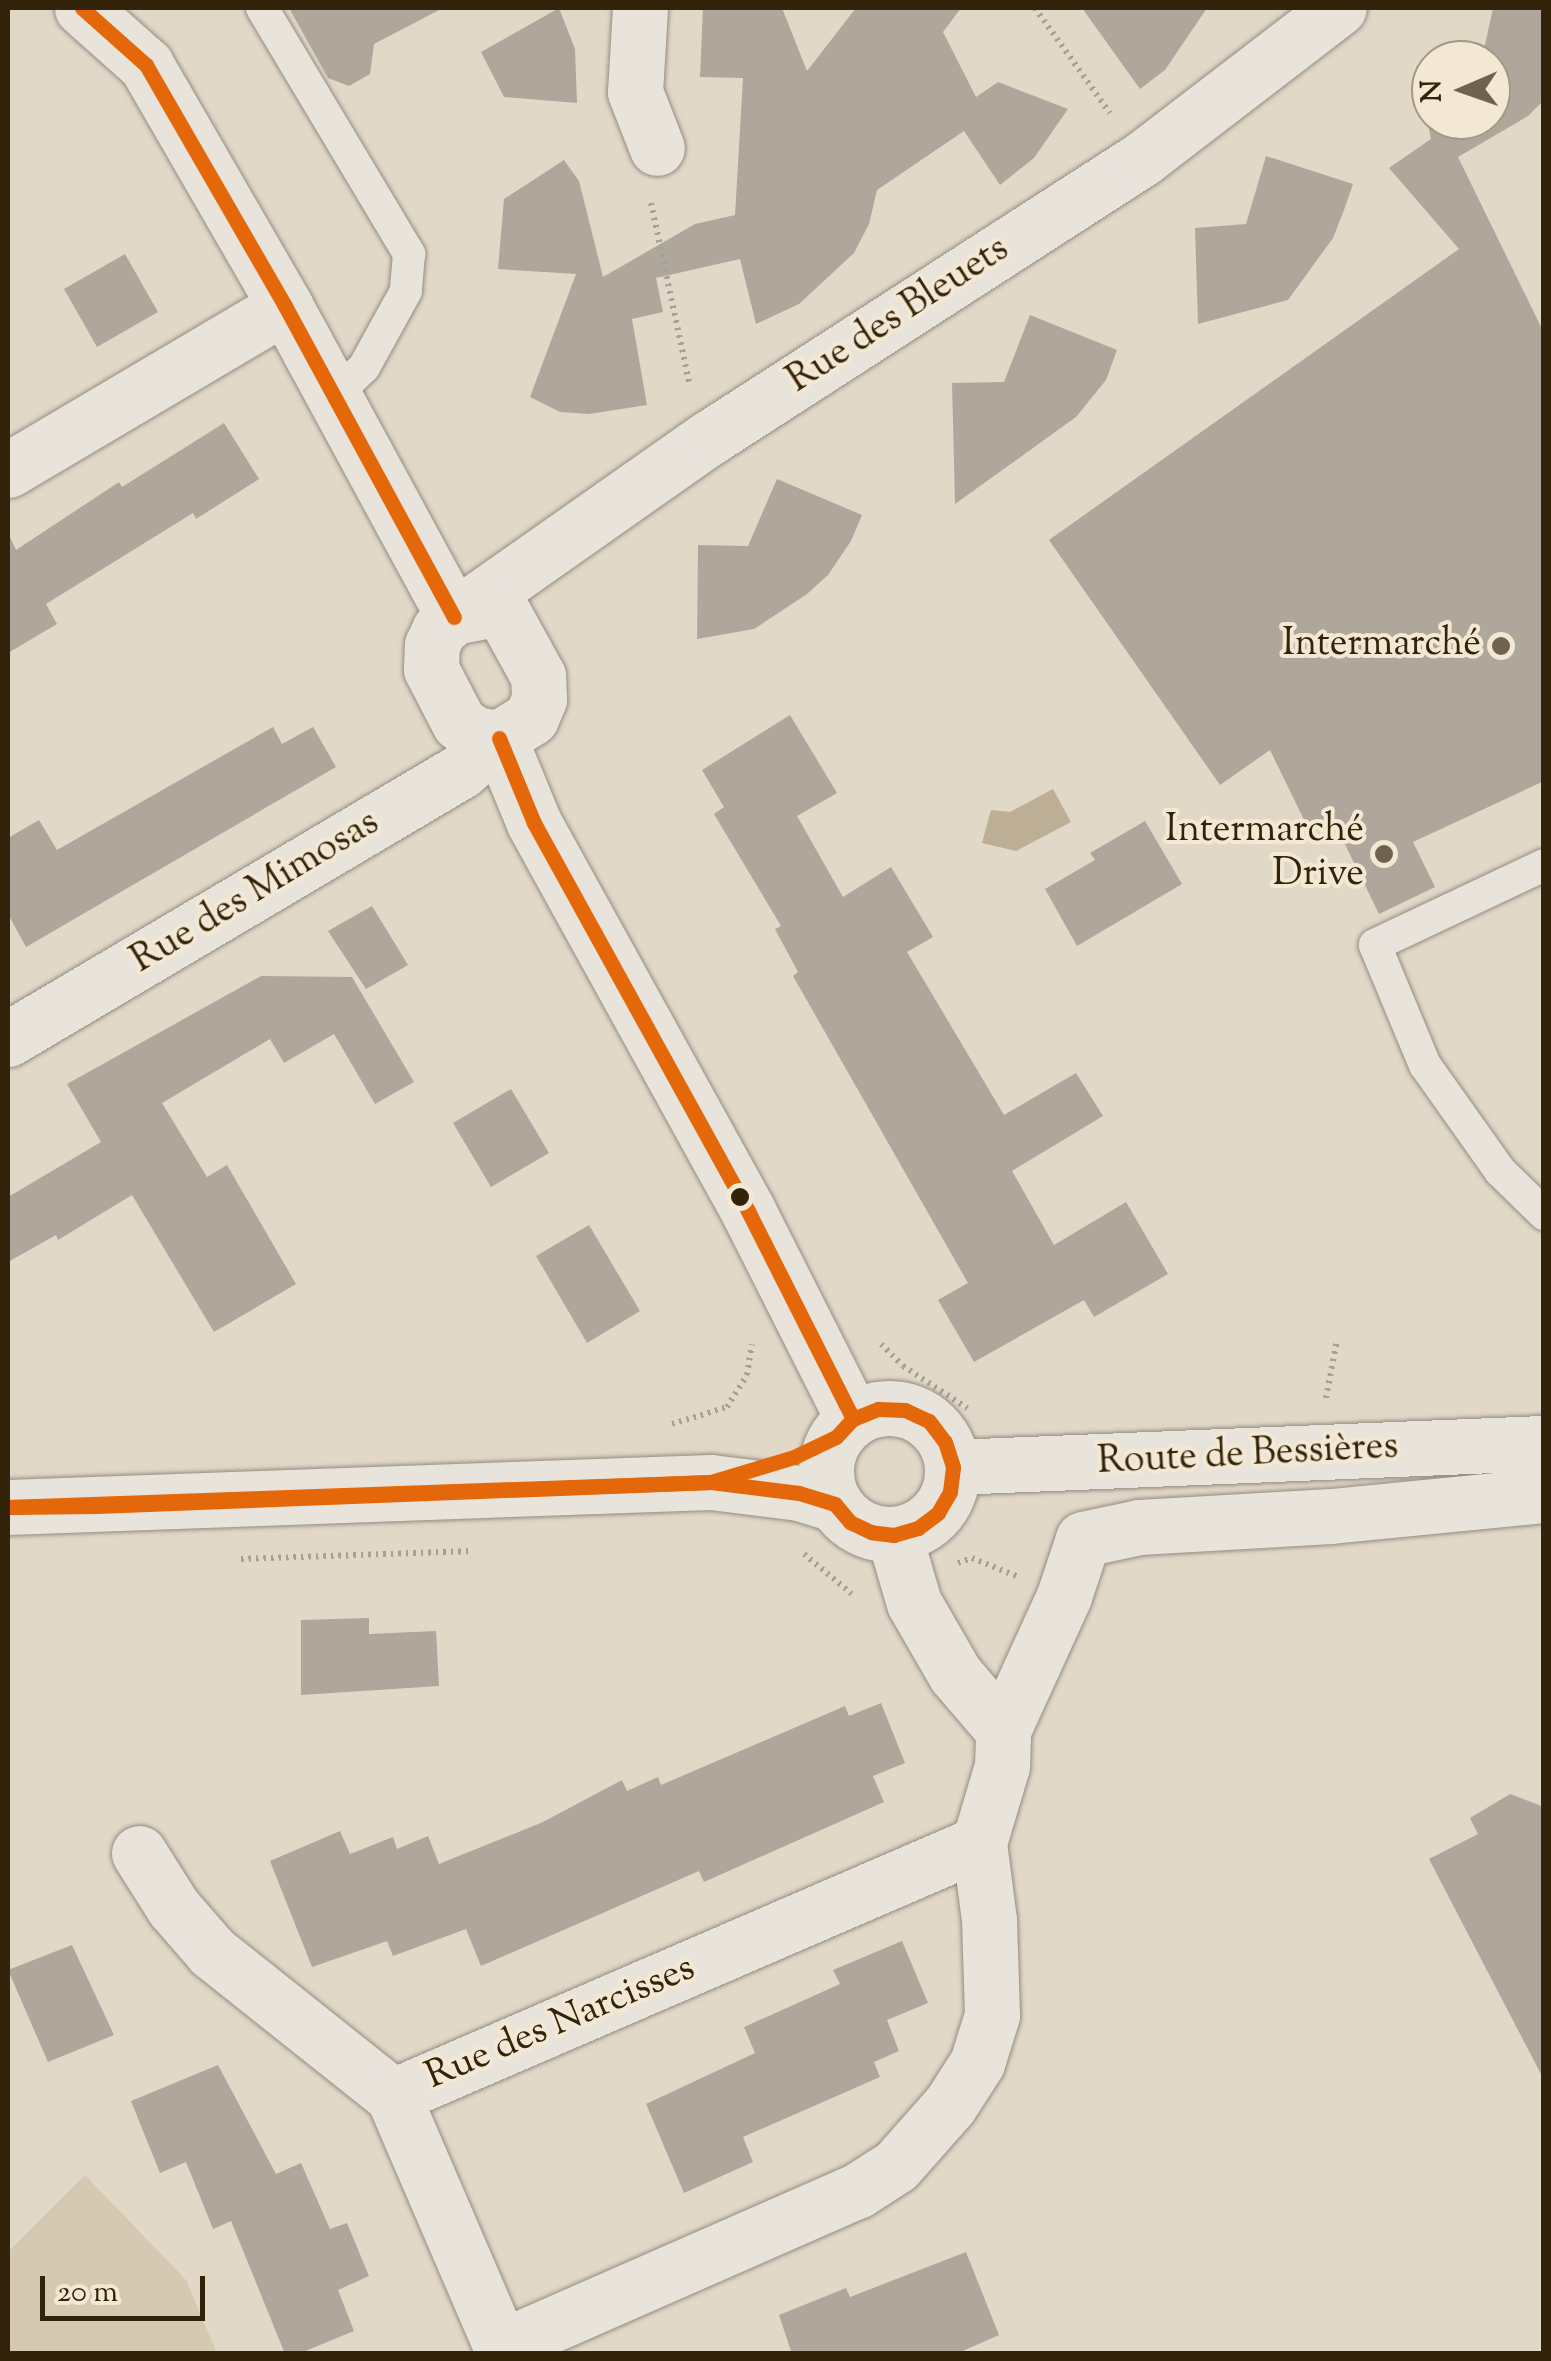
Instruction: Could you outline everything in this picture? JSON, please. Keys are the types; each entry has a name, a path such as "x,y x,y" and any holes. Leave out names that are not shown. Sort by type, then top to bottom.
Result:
{"street":[{"path":"82,8 146,65 285,306 454,617"},
{"path":"136,8 146,65"},
{"path":"640,8 635,92 657,148"},
{"name":"Rue des Bleuets","path":"454,617 709,438 1142,159 1339,8"},
{"path":"8,470 285,306"},
{"path":"490,610 505,616 538,676 539,698 531,718 498,738 475,734 459,722 432,668 432,645 439,630 454,617 490,610"},
{"path":"498,738 534,823 799,1310 844,1428 827,1459 827,1482 835,1504 850,1522 871,1532 894,1535 918,1528 938,1513 950,1492 952,1467 945,1442 929,1421 905,1410 878,1409 844,1428 794,1457 710,1482"},
{"name":"Rue des Mimosas","path":"8,1040 460,772 498,738"},
{"name":"Route de Bessières","path":"952,1467 1544,1443"},
{"path":"8,1507 710,1482 799,1493 835,1504"},
{"name":"Rue des Narcisses","path":"979,1844 393,2096 502,2350 858,2191 896,2166 950,2105 977,2063 992,2015 989,1920 979,1844 1002,1766 1003,1730 1064,1596 1083,1539 1139,1528 1391,1511 1535,1496"},
{"path":"894,1535 914,1604 938,1647 1003,1730"},
{"path":"139,1853 173,1907 212,1952 393,2096"}],"lane":[{"path":"262,8 409,254 406,291 364,367 334,396"},
{"path":"1544,865 1374,945 1425,1065 1500,1171 1544,1214"}],"path":[{"path":"1035,8 1142,159"},
{"path":"657,148 651,210 695,406 709,438"},
{"path":"652,1430 727,1408 747,1375 753,1341 799,1310"},
{"path":"877,1340 904,1366 968,1410"},
{"path":"1322,1414 1337,1340"}],"shaded area":[{"path":"1053,789 1071,822 1016,851 982,843 991,810 1010,812"},
{"path":"85,2175 186,2280 217,2353 8,2353 8,2252"}],"building":[{"path":"289,8 443,8 374,44 370,74 349,86 328,78"},
{"path":"559,8 575,49 577,103 504,97 481,52"},
{"path":"703,8 782,8 807,71 856,8 961,8 943,32 976,97 998,82 1068,109 1034,158 1000,185 964,131 877,190 869,224 854,253 799,304 756,324 740,259 656,278 663,312 632,319 647,405 589,414 560,412 530,397 576,274 498,269 504,199 564,160 579,181 603,277 695,224 735,215 743,78 700,77"},
{"path":"1082,8 1207,8 1165,70 1140,89"},
{"path":"1493,8 1544,8 1544,100 1511,126 1511,40 1486,40"},
{"path":"1430,140 1487,140 1458,157 1544,333 1544,781 1413,842 1435,887 1379,914 1333,820 1310,832 1270,750 1220,785 1049,540 1459,249 1389,168"},
{"path":"1266,156 1353,184 1333,238 1288,300 1198,324 1195,228 1246,224"},
{"path":"125,254 158,312 97,347 64,289"},
{"path":"1030,315 1117,350 1106,380 1076,417 955,504 952,383 1004,382"},
{"path":"224,423 259,479 196,519 193,513 46,604 57,624 8,653 8,533 16,550 119,482 122,487"},
{"path":"777,479 862,515 851,541 828,575 754,629 697,639 698,545 748,546"},
{"path":"790,715 837,793 797,816 843,897 891,867 933,937 907,952 1004,1115 1076,1073 1103,1116 1012,1171 1054,1245 1126,1202 1168,1274 1094,1317 1084,1300 974,1362 938,1300 968,1283 793,976 798,972 775,929 781,926 714,814 724,807 702,770"},
{"path":"273,727 282,744 313,727 336,767 26,947 8,914 8,838 39,820 57,850"},
{"path":"1145,821 1182,884 1077,946 1045,889 1095,860 1090,853"},
{"path":"372,906 408,965 366,989 328,931"},
{"path":"261,976 352,977 414,1082 375,1104 334,1034 284,1063 270,1039 162,1103 207,1177 227,1165 296,1284 214,1332 132,1195 58,1240 56,1235 8,1262 8,1197 101,1142 67,1084"},
{"path":"511,1089 549,1153 491,1187 453,1123"},
{"path":"589,1225 640,1311 587,1343 536,1256"},
{"path":"369,1618 369,1634 436,1631 439,1686 301,1695 301,1620"},
{"path":"881,1703 905,1763 873,1776 884,1802 704,1882 699,1871 481,1966 466,1929 393,1956 387,1941 312,1967 270,1861 340,1831 350,1854 393,1837 397,1849 428,1836 439,1864 543,1822 622,1780 627,1791 658,1777 661,1785 845,1706 849,1716"},
{"path":"1510,1794 1544,1807 1544,2080 1429,1859 1478,1834 1470,1818"},
{"path":"902,1941 928,2003 887,2020 899,2051 874,2062 880,2077 743,2137 753,2162 684,2193 646,2104 755,2053 744,2027 840,1984 833,1970"},
{"path":"72,1945 114,2035 48,2062 8,1970"},
{"path":"218,2065 276,2174 301,2163 330,2229 347,2223 369,2276 338,2290 354,2331 298,2354 285,2354 231,2221 213,2229 186,2162 160,2173 131,2101"},
{"path":"966,2252 999,2335 956,2354 792,2354 779,2315 846,2288 850,2297"}],"transit line":[{"path":"82,8 146,65 285,306 454,617"},
{"path":"499,738 534,823 748,1211 853,1419"},
{"path":"878,1409 905,1410 929,1421 945,1442 953,1467 950,1492 938,1513 918,1528 894,1535 871,1532 850,1522 835,1504 799,1493 711,1482 794,1457 836,1437 853,1419 878,1409"},
{"path":"711,1482 97,1506 8,1507 711,1482"}],"place":[{"name":"Intermarché","path":"1501,646"},
{"name":"Intermarché Drive","path":"1384,854"}]}
